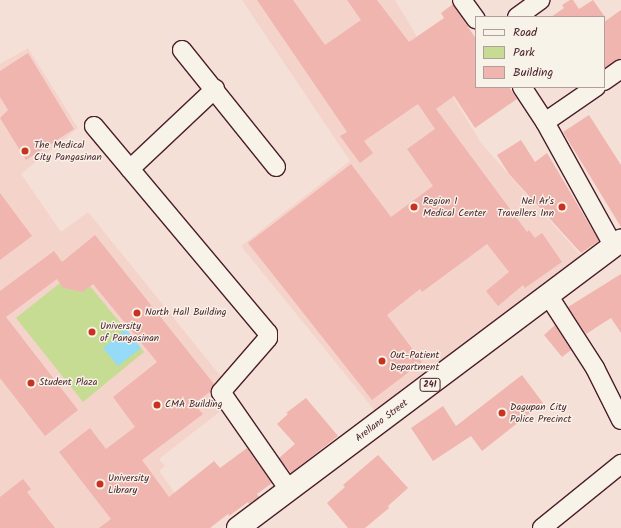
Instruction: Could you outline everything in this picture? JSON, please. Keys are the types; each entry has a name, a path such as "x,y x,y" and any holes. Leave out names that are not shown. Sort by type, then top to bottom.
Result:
{"highway":[{"name":"Arellano Street","path":"238,528 617,243"}],"street":[{"path":"462,0 475,18"},
{"path":"519,16 540,0"},
{"path":"182,50 215,89 276,167"},
{"path":"605,80 621,69"},
{"path":"523,88 545,122 617,243"},
{"path":"545,122 595,88"},
{"path":"130,169 215,89"},
{"path":"94,126 268,333 268,338 221,392 289,490"},
{"path":"548,295 595,368 621,420"},
{"path":"542,528 621,464"}],"shaded area":[{"name":"Region 1 Medical Center","path":"242,0 395,0 481,143 581,256 567,266 569,269 375,411 241,246 350,161"},
{"name":"University of Pangasinan","path":"28,48 78,128 21,174 61,232 88,212 227,384 226,407 159,459 165,466 159,471 200,528 0,528 0,64"}],"green space":[{"path":"60,283 63,288 79,291 90,286 144,352 83,402 16,318"}],"water":[{"path":"126,329 141,348 118,366 103,348"}],"building":[{"name":"Region 1 Medical Center","path":"257,0 293,0 325,45 361,20 347,0 377,0 409,42 444,18 441,13 453,4 475,37 475,88 510,88 517,99 475,128 454,96 436,109 527,232 529,230 535,238 542,233 562,262 525,288 523,285 498,306 486,291 509,272 487,244 422,292 420,289 387,315 422,362 372,400 248,243 351,164 391,217 433,186 407,149 435,129 418,104 364,141 373,153 360,163 340,136 347,132"},
{"path":"570,0 573,0 579,9 593,0 604,16 552,16 564,8 562,5"},
{"path":"621,10 621,59 605,67 605,21"},
{"path":"28,53 74,129 26,160 0,118 8,110 0,97 0,71"},
{"path":"589,115 621,165 621,227 563,132"},
{"name":"Nel Ar's Travellers Inn","path":"521,140 535,162 547,153 599,241 581,253 509,174 497,155"},
{"path":"0,193 32,236 0,260"},
{"path":"95,235 214,384 211,391 194,404 203,414 142,460 169,497 214,461 220,468 247,448 272,483 257,494 259,497 249,504 248,502 229,516 228,514 210,528 99,528 111,519 59,452 90,428 106,449 135,427 113,397 157,362 93,284 83,292 63,288 57,279 6,317 78,410 45,436 0,378 0,291 54,251 62,262"},
{"path":"621,274 621,333 611,318 586,334 568,307"},
{"path":"555,325 571,350 562,357 544,335"},
{"name":"Dagupan City Police Precinct","path":"522,375 543,403 482,451 471,436 433,461 411,428 443,406 456,426"},
{"path":"306,398 338,436 291,473 279,458 295,444 277,424 288,414 286,413"},
{"path":"378,455 408,488 388,506 389,508 365,528 348,528 327,503 345,487 343,485"},
{"path":"23,479 31,489 27,492 55,528 0,528 0,497"}],"place":[{"name":"The Medical City Pangasinan","path":"25,151"},
{"name":"Region 1 Medical Center","path":"414,207"},
{"name":"Nel Ar's Travellers Inn","path":"562,207"},
{"name":"North Hall Building","path":"137,313"},
{"name":"University of Pangasinan","path":"92,332"},
{"name":"Out-Patient Department","path":"382,361"},
{"name":"Student Plaza","path":"31,383"},
{"name":"CMA Building","path":"157,405"},
{"name":"Dagupan City Police Precinct","path":"502,413"},
{"name":"University Library","path":"100,484"}]}
